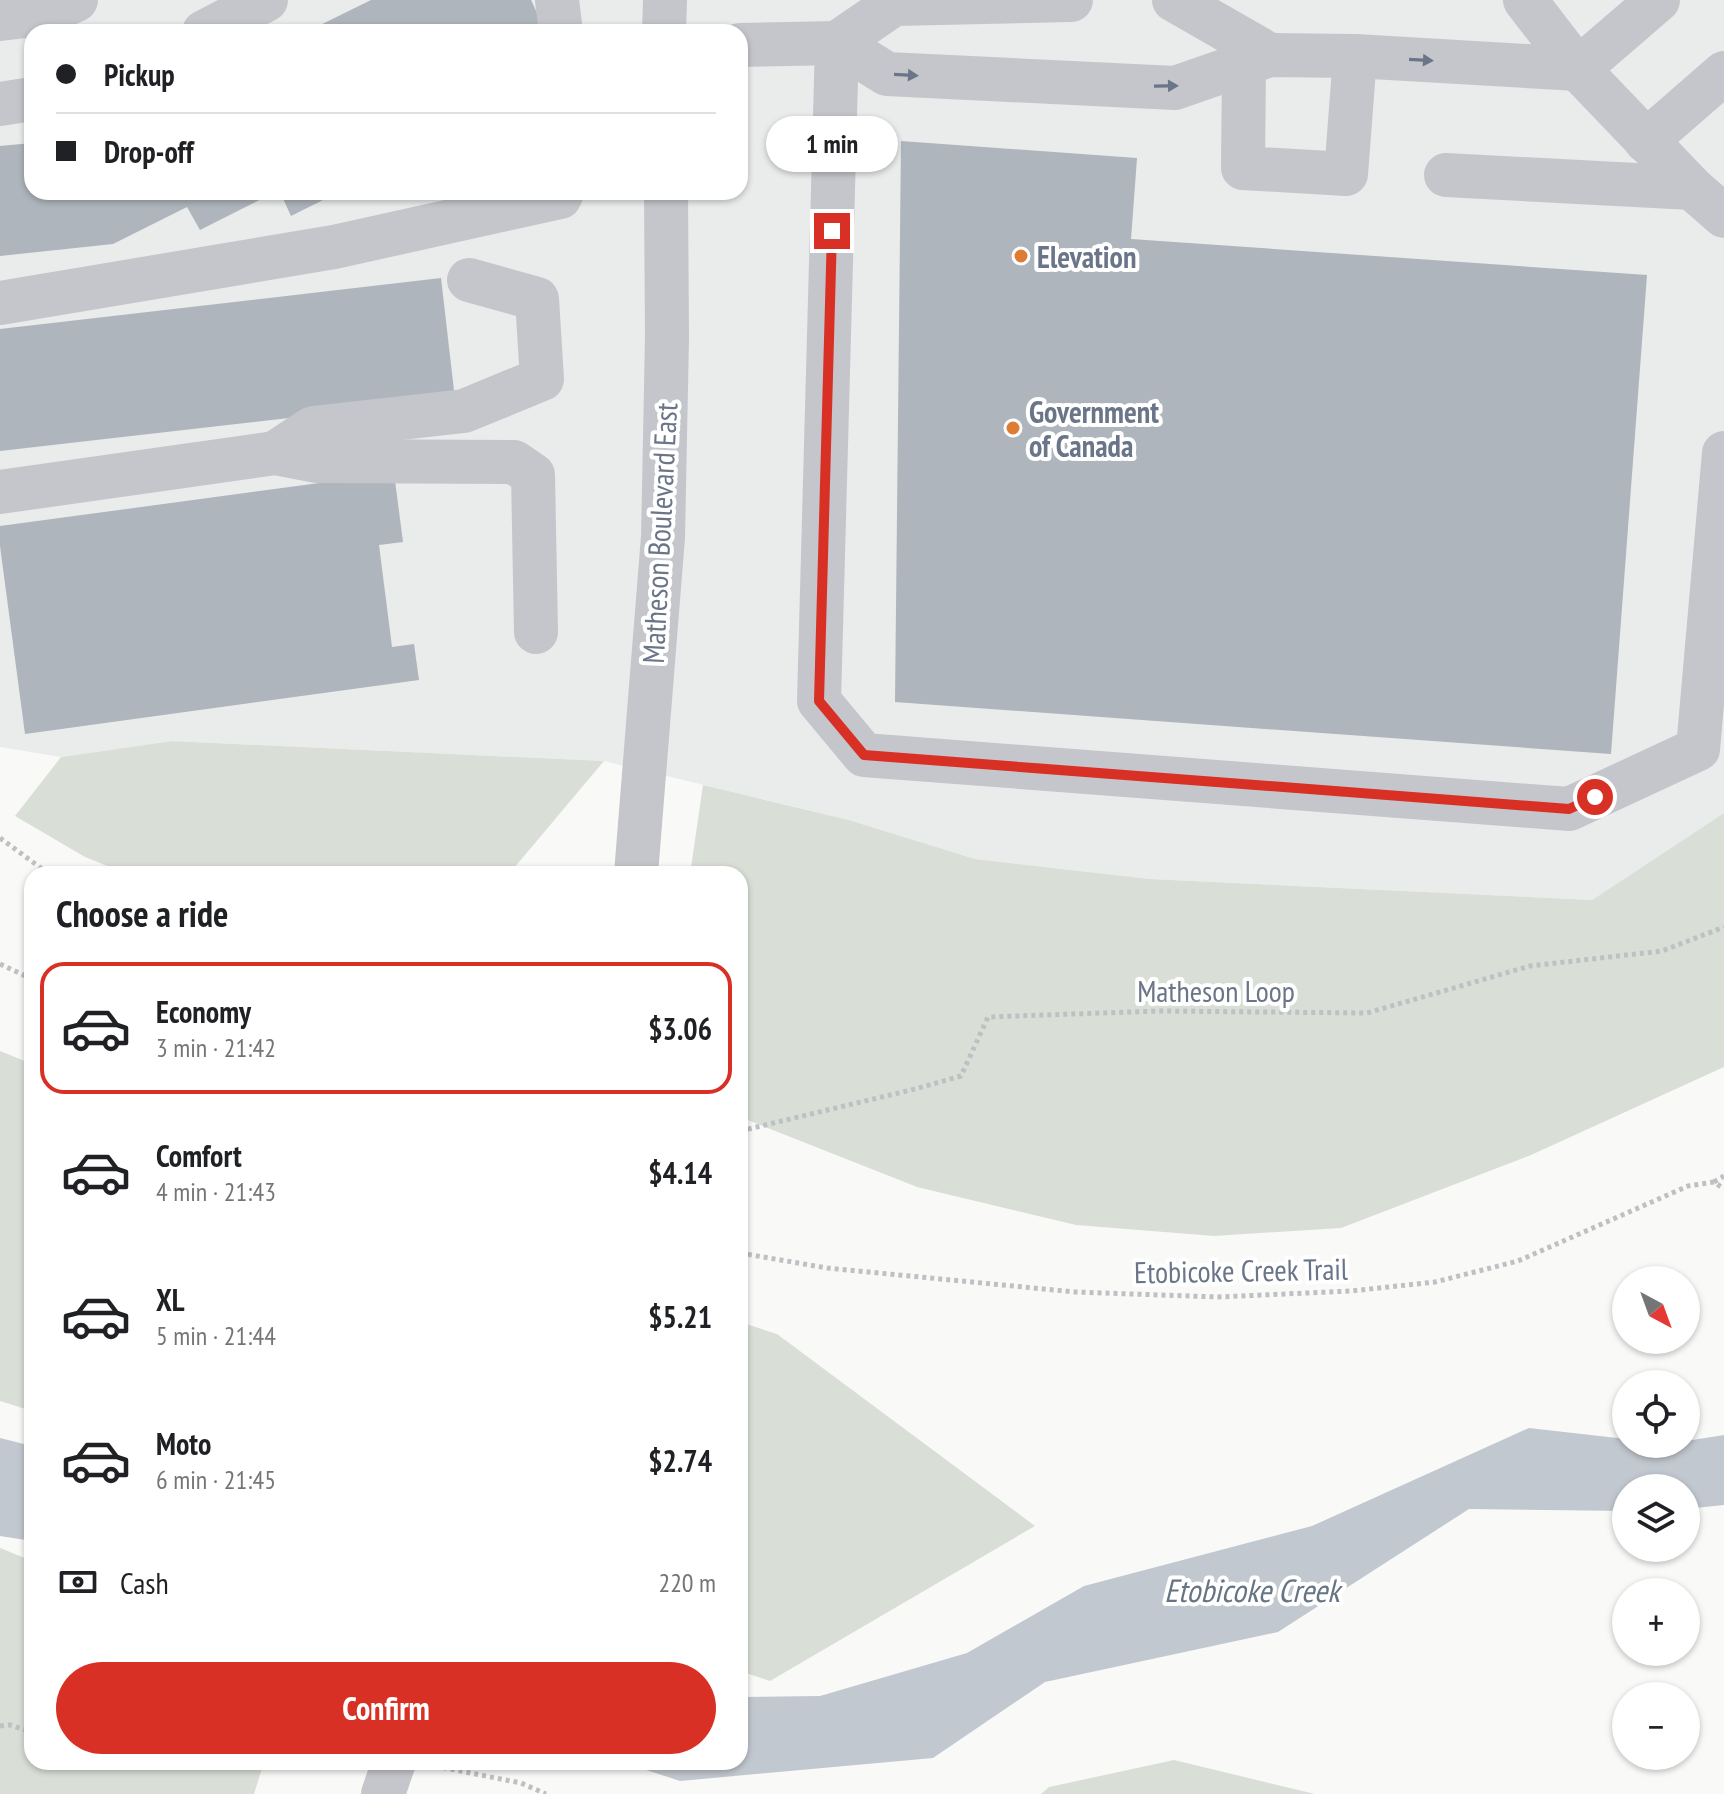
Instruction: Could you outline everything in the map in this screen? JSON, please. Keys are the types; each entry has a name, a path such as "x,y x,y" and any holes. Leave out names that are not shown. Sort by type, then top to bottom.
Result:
{"street":[{"path":"0,19 44,14 76,0"},
{"path":"220,24 266,0"},
{"path":"557,0 560,24"},
{"path":"664,24 665,0"},
{"path":"837,43 894,4 1071,0"},
{"path":"1174,0 1257,60"},
{"path":"1525,0 1578,69 1646,141 1715,206"},
{"path":"748,45 837,43 887,74 1175,88 1257,60 1355,56 1578,69 1658,0"},
{"path":"837,43 819,701 864,755 1569,809 1698,749 1724,453"},
{"path":"1257,60 1243,168 1346,174 1355,56"},
{"path":"1646,141 1724,73"},
{"path":"0,104 24,100"},
{"path":"1446,175 1715,206"},
{"path":"0,303 334,247 546,200"},
{"name":"Matheson Boulevard East","path":"637,866 663,537 666,200"},
{"path":"275,453 313,428 464,411 542,379 537,299 469,280"},
{"path":"0,492 275,453 316,461 514,462 533,475 536,632"},
{"path":"383,1794 405,1770"}],"path":[{"path":"0,838 38,866"},
{"name":"Matheson Loop","path":"748,1129 961,1076 988,1017 1159,1011 1367,1013 1530,966 1662,951 1724,927"},
{"path":"0,964 24,975"},
{"path":"1724,1176 1714,1182 1724,1189"},
{"name":"Etobicoke Creek Trail","path":"748,1254 827,1268 1075,1292 1218,1297 1351,1291 1435,1282 1518,1261 1688,1186 1714,1182"},
{"path":"0,1726 10,1725 24,1729"},
{"path":"446,1770 521,1783 546,1794"}],"shaded area":[{"path":"0,0 1724,0 1724,813 1592,900 1150,879 975,859 849,820 604,761 172,741 61,757 0,747"},
{"path":"172,741 604,761 516,866 107,866 85,857 15,816 61,757"},
{"path":"703,785 849,820 975,859 1150,879 1592,900 1724,813 1724,1067 1531,1155 1341,1228 1214,1236 1076,1225 917,1187 748,1120 748,866 691,866"},
{"path":"0,1051 24,1061 24,1408 0,1401"},
{"path":"748,1325 777,1334 1035,1526 770,1681 748,1674"},
{"path":"0,1548 24,1558 24,1770 262,1770 254,1794 0,1794"},
{"path":"1174,1760 1315,1794 1041,1794 1049,1787"}],"water":[{"name":"Etobicoke Creek","path":"1529,1428 1612,1437 1612,1458 1700,1458 1700,1439 1724,1435 1724,1505 1700,1508 1700,1474 1612,1474 1612,1511 1469,1509 1278,1632 1045,1682 933,1758 680,1781 646,1770 748,1770 748,1697 820,1696 967,1653 1084,1586 1312,1526"},
{"path":"0,1438 24,1444 24,1540 0,1536"}],"building":[{"path":"371,0 531,0 542,24 322,24"},
{"path":"901,141 1137,158 1131,239 1647,275 1611,754 895,702"},
{"path":"24,144 24,200 259,200 200,230 187,207 113,244 0,256 0,146"},
{"path":"284,200 323,200 291,216"},
{"path":"441,278 455,399 0,451 0,329"},
{"path":"394,473 403,542 379,545 392,647 414,644 419,680 25,734 0,526"}],"place":[{"name":"Elevation","path":"1021,256"},
{"name":"Government of Canada","path":"1013,428"}],"route":[{"path":"832,231 819,701 864,755 1569,809 1595,797"}]}
